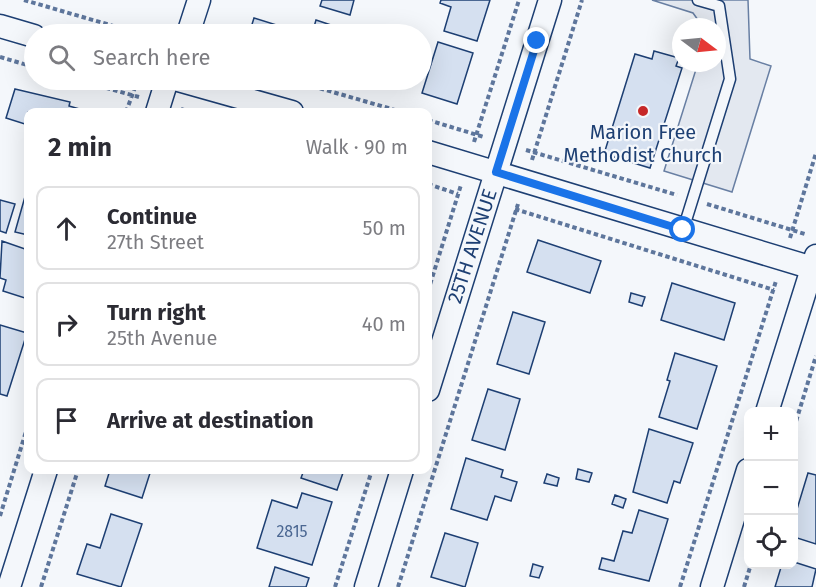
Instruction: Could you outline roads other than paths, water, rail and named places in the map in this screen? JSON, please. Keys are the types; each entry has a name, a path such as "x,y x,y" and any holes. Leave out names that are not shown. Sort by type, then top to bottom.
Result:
{"street":[{"path":"191,24 199,0"},
{"name":"25TH AVENUE","path":"432,377 550,0"},
{"path":"0,26 24,33"},
{"path":"151,106 161,90"},
{"path":"214,90 278,108"},
{"path":"432,153 683,230 815,264 768,407"},
{"path":"9,587 45,474"},
{"path":"366,587 401,474"},
{"path":"712,587 744,483"}],"lane":[{"path":"683,230 730,79 719,6 698,0"}],"place":[{"name":"Marion Free Methodist Church","path":"643,111"}]}
